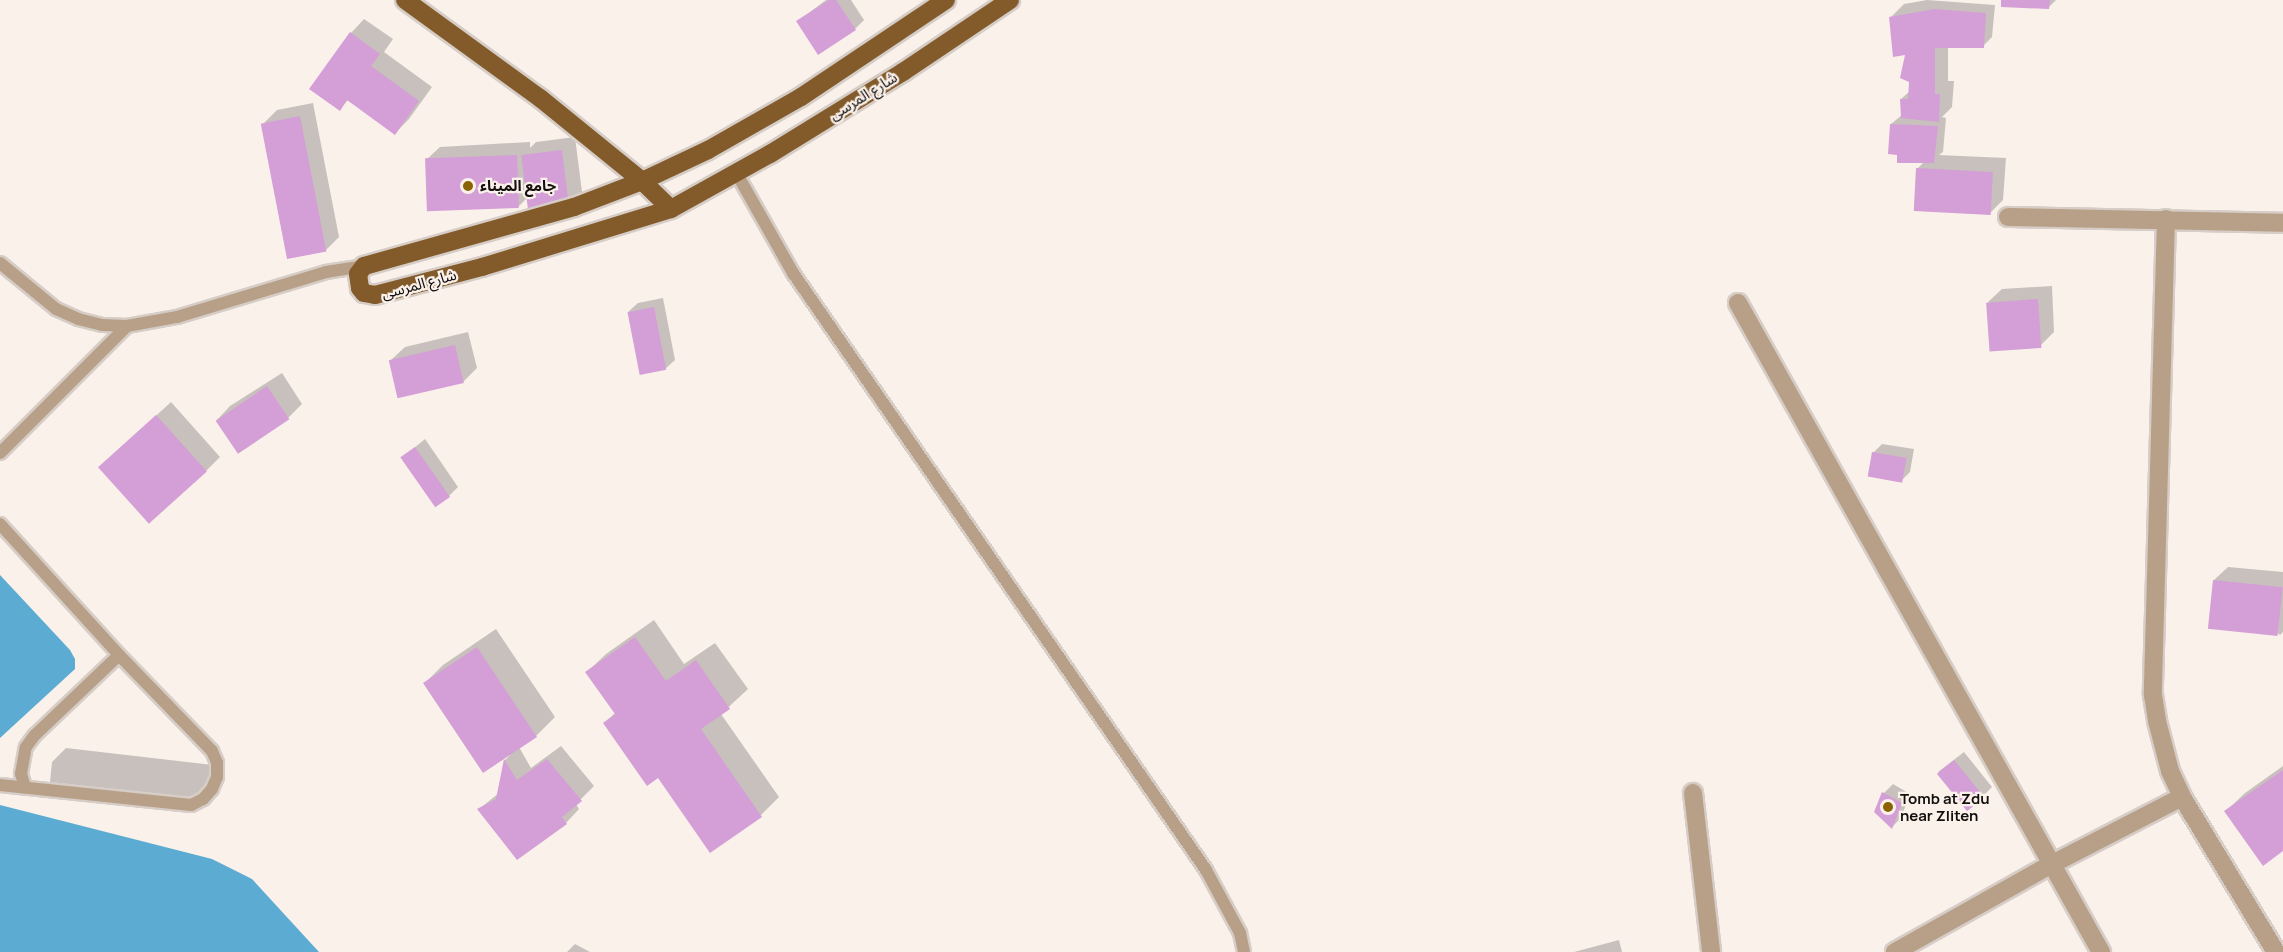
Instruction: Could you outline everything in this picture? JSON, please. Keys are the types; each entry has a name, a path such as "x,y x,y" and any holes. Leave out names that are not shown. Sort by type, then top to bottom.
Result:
{"main road":[{"path":"405,0 540,98 642,181 671,209"},
{"path":"364,266 574,207 642,181 708,150 768,117 946,0"},
{"name":"شارع المرسى","path":"364,266 359,270 357,281 364,293 375,295 482,267 671,209 737,174 903,72 1010,0"}],"street":[{"path":"2008,217 2283,223"},
{"path":"2166,219 2153,695 2162,746 2182,798 2276,952"},
{"path":"1738,303 2101,952"},
{"path":"1694,793 1711,952"},
{"path":"1895,952 2052,864 2182,798"}],"lane":[{"path":"737,174 793,273 1206,870 1240,933 1244,952"},
{"path":"0,263 56,309 94,323 127,326 177,317 326,272 364,266"},
{"path":"0,453 127,326"},
{"path":"0,524 119,655 212,751 217,763 217,777 212,789 203,799 191,805 0,785"},
{"path":"25,787 21,774 26,747 34,736 119,655"}],"water":[{"path":"0,575 70,650 75,659 75,669 0,738"},
{"path":"0,805 212,859 252,879 319,952 0,952"}],"building":[{"path":"829,0 836,0 856,30 818,55 796,21"},
{"path":"2001,0 2050,0 2049,9 2001,7"},
{"path":"1935,9 1986,13 1984,48 1935,48 1935,94 1940,94 1939,122 1901,118 1900,99 1908,99 1909,82 1900,78 1905,55 1893,57 1889,17"},
{"path":"350,32 380,54 371,66 419,101 395,135 347,100 340,111 309,89"},
{"path":"300,116 326,251 287,259 261,124"},
{"path":"1890,124 1938,126 1934,163 1897,163 1897,155 1888,154"},
{"path":"562,150 569,207 528,212 521,155"},
{"path":"517,155 519,208 427,211 425,158"},
{"path":"1916,168 1993,172 1991,215 1914,211"},
{"path":"2038,299 2041,348 1990,352 1986,303"},
{"path":"654,307 666,370 640,375 627,312"},
{"path":"455,345 464,383 398,398 389,360"},
{"path":"267,386 289,419 238,454 216,421"},
{"path":"156,415 207,471 149,524 98,467"},
{"path":"415,447 450,497 435,507 400,457"},
{"path":"1872,452 1906,458 1902,483 1868,477"},
{"path":"2213,580 2283,587 2277,636 2208,629"},
{"path":"635,637 666,681 696,660 730,709 701,729 762,817 710,853 658,778 647,786 603,723 615,714 585,672"},
{"path":"477,647 537,737 483,773 423,683"},
{"path":"504,759 517,780 547,759 582,801 562,817 567,824 517,860 477,809 496,799"},
{"path":"1954,760 1984,797 1967,811 1937,774"},
{"path":"2283,770 2283,851 2263,866 2224,811"},
{"name":"Tomb at Zdu near Zliten","path":"1882,792 1902,803 1892,829 1874,812"}],"place":[{"name":"جامع الميناء","path":"468,186"},
{"name":"Tomb at Zdu near Zliten","path":"1888,807"}]}
